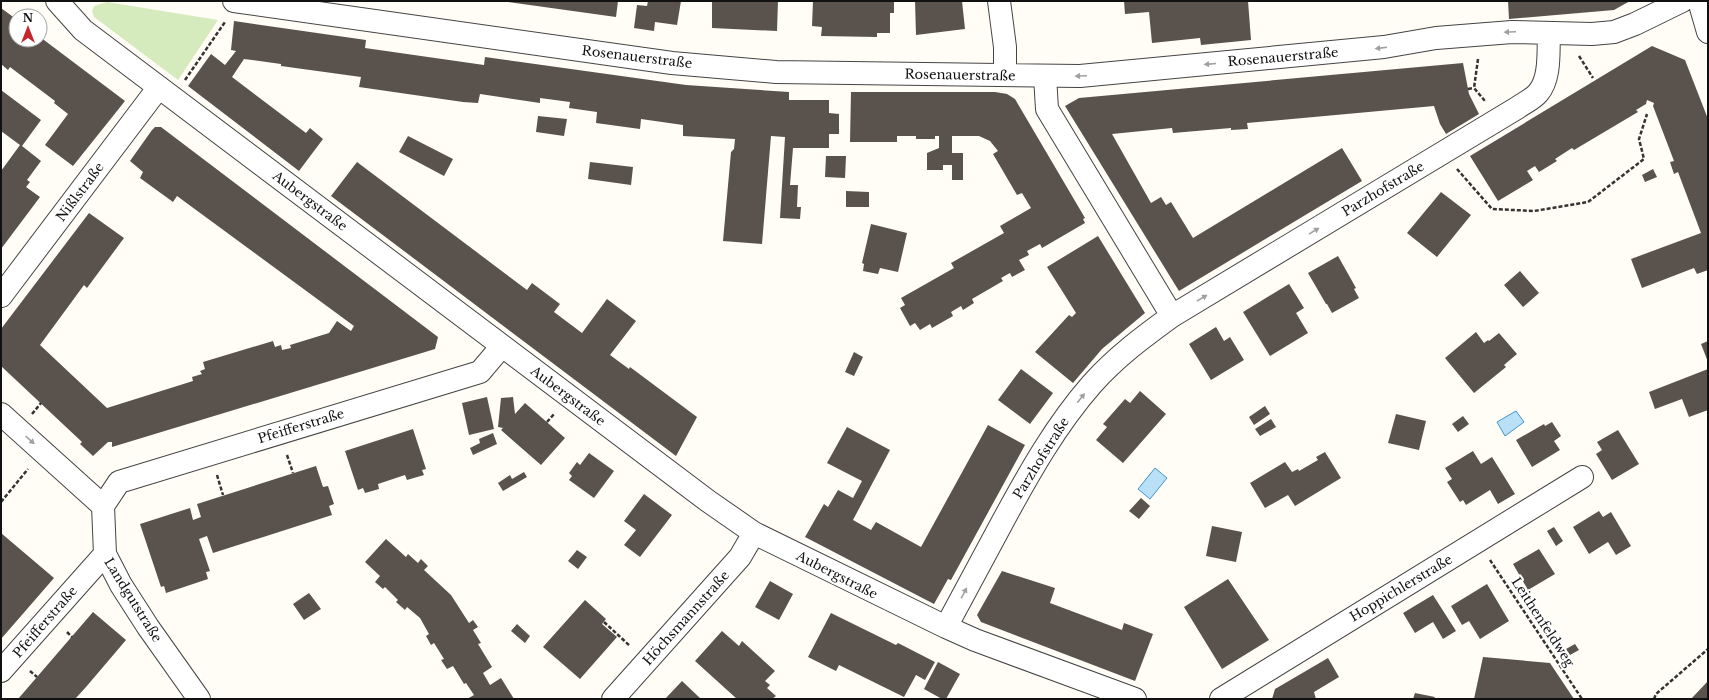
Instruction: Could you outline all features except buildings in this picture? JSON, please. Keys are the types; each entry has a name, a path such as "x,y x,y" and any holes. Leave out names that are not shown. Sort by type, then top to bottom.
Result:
{"street":[{"name":"Aubergstraße","path":"57,1 83,30 708,501 754,533 975,640 1135,699"},
{"path":"999,1 1005,47 1005,75"},
{"name":"Rosenauerstraße","path":"231,9 257,3 687,64 784,73 1080,76 1343,52 1436,38 1512,32 1592,34 1614,32 1635,24 1682,1"},
{"path":"1699,1 1708,32"},
{"name":"Parzhofstraße","path":"946,627 1031,470 1056,430 1091,385 1129,347 1172,316 1538,94 1544,83 1547,70 1549,33"},
{"path":"1045,76 1047,109 1172,316"},
{"name":"Nißlstraße","path":"1,296 159,87"},
{"name":"Pfeifferstraße","path":"103,506 119,482 480,372 502,346"},
{"path":"1,414 103,506"},
{"name":"Hoppichlerstraße","path":"1221,699 1582,477"},
{"name":"Landgutstraße","path":"103,506 105,554 121,585 148,627 199,699"},
{"name":"Höchsmannstraße","path":"613,699 740,557 754,533"},
{"name":"Pfeifferstraße","path":"1,672 105,554"}],"path":[{"path":"181,85 231,9"},
{"path":"1578,54 1593,78"},
{"path":"1478,59 1474,88 1488,104"},
{"path":"1468,89 1474,88"},
{"path":"1457,168 1492,209 1534,211 1588,202 1644,159 1638,139 1647,114"},
{"path":"29,418 41,404"},
{"path":"285,450 293,474"},
{"path":"1,502 31,466"},
{"path":"216,471 223,495"},
{"name":"Leithenfeldweg","path":"1487,556 1582,699"},
{"path":"604,622 635,650"},
{"path":"1654,699 1656,694 1708,649"}],"green space":[{"path":"107,2 218,20 178,80 94,17 92,11 94,6"}],"water":[{"path":"1516,411 1524,422 1505,436 1497,422"},
{"path":"1155,468 1167,478 1150,499 1138,489"}]}
